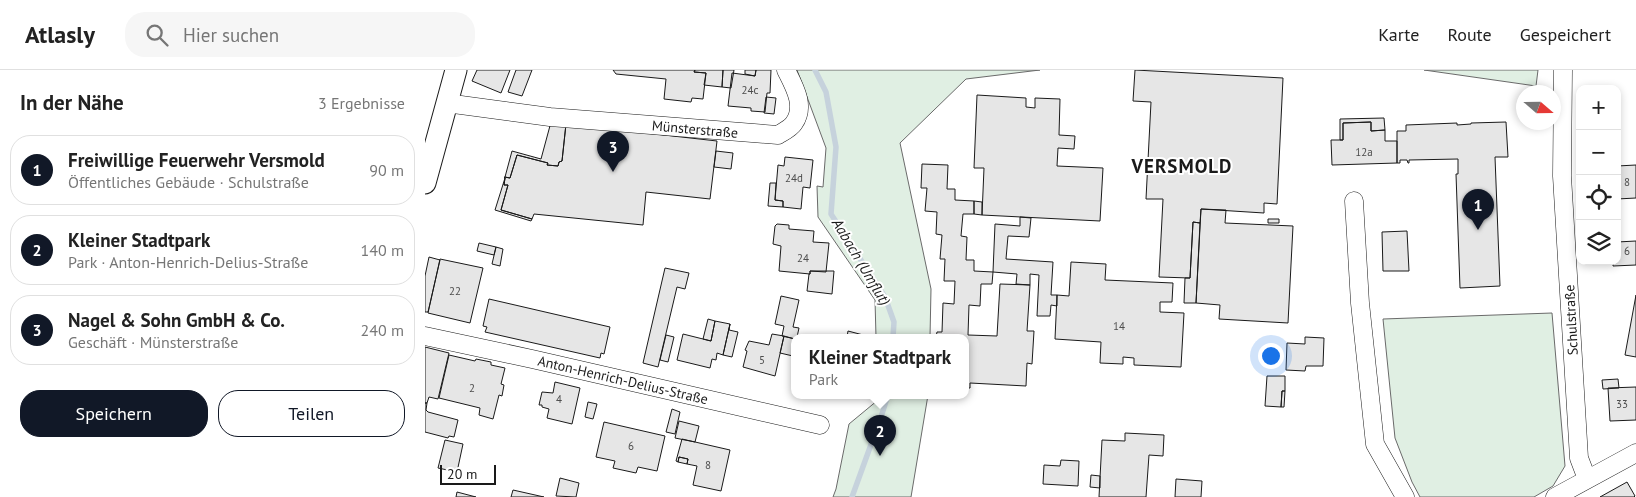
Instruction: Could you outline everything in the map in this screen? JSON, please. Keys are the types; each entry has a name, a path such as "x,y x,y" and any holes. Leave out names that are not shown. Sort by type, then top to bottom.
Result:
{"street":[{"path":"425,183 456,70"},
{"name":"Münsterstraße","path":"446,102 550,117 778,135 793,125 799,111 797,91 786,70"},
{"name":"Schulstraße","path":"1563,70 1562,176 1579,458 1587,479"},
{"path":"1354,201 1360,303 1375,444 1405,497"},
{"name":"Anton-Henrich-Delius-Straße","path":"425,336 820,425"},
{"path":"1555,497 1636,453"}],"green space":[{"path":"797,70 1040,70 966,79 900,143 931,289 930,334 876,334 875,300 818,217 817,186 823,187 826,148"},
{"path":"1424,70 1538,70 1536,85"},
{"path":"1552,313 1565,466 1553,486 1534,497 1420,497 1412,482 1395,438 1383,319"},
{"path":"927,399 911,497 833,497 849,424 878,400"}],"building":[{"path":"477,70 510,70 501,93 472,81"},
{"path":"516,70 532,70 522,96 508,92"},
{"path":"613,70 695,70 694,72 706,73 703,99 692,98 691,102 664,99 666,79 616,74"},
{"path":"695,70 723,70 722,87 704,85 706,73 694,72"},
{"path":"723,70 734,70 731,88 722,87"},
{"path":"745,70 756,70 755,76 745,74"},
{"path":"756,70 771,70 770,93 767,93 765,112 751,111 751,108 728,106 732,73 755,76"},
{"path":"1135,70 1283,78 1277,204 1264,203 1264,213 1201,209 1200,223 1193,222 1190,278 1159,277 1163,199 1146,199 1151,102 1133,101"},
{"path":"977,95 1026,98 1026,107 1035,108 1035,98 1060,99 1059,135 1075,136 1074,149 1058,148 1057,166 1103,168 1100,221 982,215 984,168 974,168"},
{"path":"766,97 776,98 774,114 764,113"},
{"path":"1384,118 1385,130 1371,131 1371,122 1343,123 1343,140 1340,140 1340,119"},
{"path":"551,122 566,124 562,161 559,162 558,166 547,165 548,163 517,155 510,178 505,177 512,151 541,159"},
{"path":"1371,122 1371,131 1385,130 1385,141 1397,141 1397,163 1332,165 1331,140 1343,140 1343,123"},
{"path":"1506,122 1508,157 1495,157 1500,286 1460,288 1456,174 1458,174 1458,159 1409,160 1409,163 1407,160 1400,160 1400,163 1397,163 1397,131 1406,131 1406,125 1457,123 1457,125"},
{"path":"566,124 717,141 710,199 646,192 643,225 534,214 532,219 501,210 508,185 504,185 504,177 510,178 517,155 548,163 547,165 558,166 559,162 562,161"},
{"path":"716,151 733,153 731,169 714,167"},
{"path":"785,157 813,160 810,188 803,187 801,209 783,207 783,201 775,200 778,165 784,166"},
{"path":"922,164 948,165 947,189 955,189 955,200 974,201 974,214 963,214 961,236 967,237 966,260 974,260 974,271 993,272 992,284 981,284 980,306 969,305 968,334 937,334 937,332 942,332 943,303 954,304 955,281 944,281 945,259 940,259 942,235 936,234 937,212 925,211 927,188 921,188"},
{"path":"1636,165 1636,198 1621,199 1621,166"},
{"path":"505,178 504,185 508,185 501,210 532,219 531,221 495,210"},
{"path":"770,183 776,183 775,200 783,201 783,207 768,206"},
{"path":"974,201 982,202 982,215 974,214"},
{"path":"1201,209 1226,210 1225,223 1293,226 1288,323 1219,319 1220,305 1196,303"},
{"path":"1020,217 1031,218 1029,237 1008,236 1006,259 1053,262 1051,295 1057,295 1057,306 1051,305 1050,316 1037,316 1039,275 1030,274 1030,285 1016,284 1017,274 993,272 995,224 1020,226"},
{"path":"1268,219 1279,219 1279,223 1268,223"},
{"path":"1193,222 1200,223 1196,303 1184,303 1185,278 1190,278"},
{"path":"777,224 789,225 789,229 814,231 813,242 829,243 826,272 810,271 810,274 779,271 781,246 773,244 775,226"},
{"path":"1407,231 1409,271 1383,271 1382,232"},
{"path":"1636,241 1636,265 1613,266 1621,265 1621,242"},
{"path":"479,243 496,247 494,255 477,251"},
{"path":"496,247 503,249 500,266 492,264"},
{"path":"429,257 440,260 428,312 425,312 425,276"},
{"path":"440,259 483,268 470,323 428,313"},
{"path":"1071,262 1106,264 1105,280 1173,283 1172,302 1160,302 1160,312 1184,313 1181,367 1134,365 1134,358 1123,357 1123,364 1100,363 1101,342 1055,339 1057,295 1069,296"},
{"path":"665,268 689,273 685,289 677,287 658,367 643,363"},
{"path":"810,271 834,271 832,294 807,291"},
{"path":"1000,284 1030,285 1027,331 1034,331 1032,364 1027,363 1026,386 970,383 970,388 969,335 997,336"},
{"path":"1636,295 1636,357 1625,355"},
{"path":"781,296 799,300 793,327 799,328 798,334 791,334 791,338 782,336 784,326 775,324"},
{"path":"489,299 610,327 604,354 601,353 600,358 485,332 487,327 483,326"},
{"path":"708,319 715,321 711,341 703,339"},
{"path":"715,321 730,324 723,355 717,353 716,360 712,359 710,368 677,360 683,334 711,341"},
{"path":"730,324 729,330 738,332 732,357 723,355"},
{"path":"848,331 859,334 848,334"},
{"path":"772,334 784,336 775,376 743,367 747,351 745,350 749,341 769,345"},
{"path":"666,335 674,337 668,362 660,360"},
{"path":"784,336 791,338 791,356 780,353"},
{"path":"1305,337 1324,338 1323,366 1306,366 1305,371 1286,370 1287,343 1305,344"},
{"path":"425,347 449,353 438,399 429,397 427,403 425,403"},
{"path":"449,355 475,361 476,359 491,362 491,365 505,368 501,384 504,385 502,396 499,395 493,419 479,415 480,408 439,398"},
{"path":"1267,376 1285,376 1285,391 1282,391 1281,407 1265,406"},
{"path":"1618,379 1619,388 1603,389 1602,380"},
{"path":"555,382 580,388 572,424 547,418 549,409 539,405 542,392 553,393"},
{"path":"1636,387 1636,420 1610,421 1608,388"},
{"path":"1282,391 1285,391 1284,407 1281,407"},
{"path":"588,402 597,404 593,419 585,417"},
{"path":"425,403 427,403 426,410 428,412 458,420 454,437 449,436 448,438 425,432"},
{"path":"672,409 680,412 675,434 666,432"},
{"path":"679,421 699,426 695,442 675,438"},
{"path":"604,422 665,436 657,471 638,467 636,473 613,468 615,461 596,457"},
{"path":"1125,433 1164,435 1163,456 1149,455 1146,497 1099,497 1102,440 1125,441"},
{"path":"682,439 730,450 721,491 693,485 697,466 687,464 688,459 679,457 678,462 676,461"},
{"path":"445,440 463,444 457,472 438,468"},
{"path":"679,457 688,459 687,464 678,462"},
{"path":"1061,460 1079,461 1078,486 1043,484 1044,465 1060,466"},
{"path":"1091,475 1100,476 1100,488 1090,487"},
{"path":"560,478 579,483 576,497 556,496"},
{"path":"1176,479 1202,481 1201,497 1175,497"},
{"path":"1627,482 1634,497 1600,497"},
{"path":"513,490 544,497 511,497"},
{"path":"457,492 476,497 456,497"}],"waterway":[{"name":"Aabach (Umflut)","path":"815,70 826,92 836,147 831,214 885,297 894,322 893,334"},
{"name":"Aabach (Umflut)","path":"852,497 887,399"}],"place":[{"name":"Nagel & Sohn GmbH & Co.","path":"613,172"},
{"name":"Freiwillige Feuerwehr Versmold","path":"1478,230"},
{"name":"Kleiner Stadtpark","path":"880,456"}],"district":[{"name":"VERSMOLD","path":"1182,166"}]}
